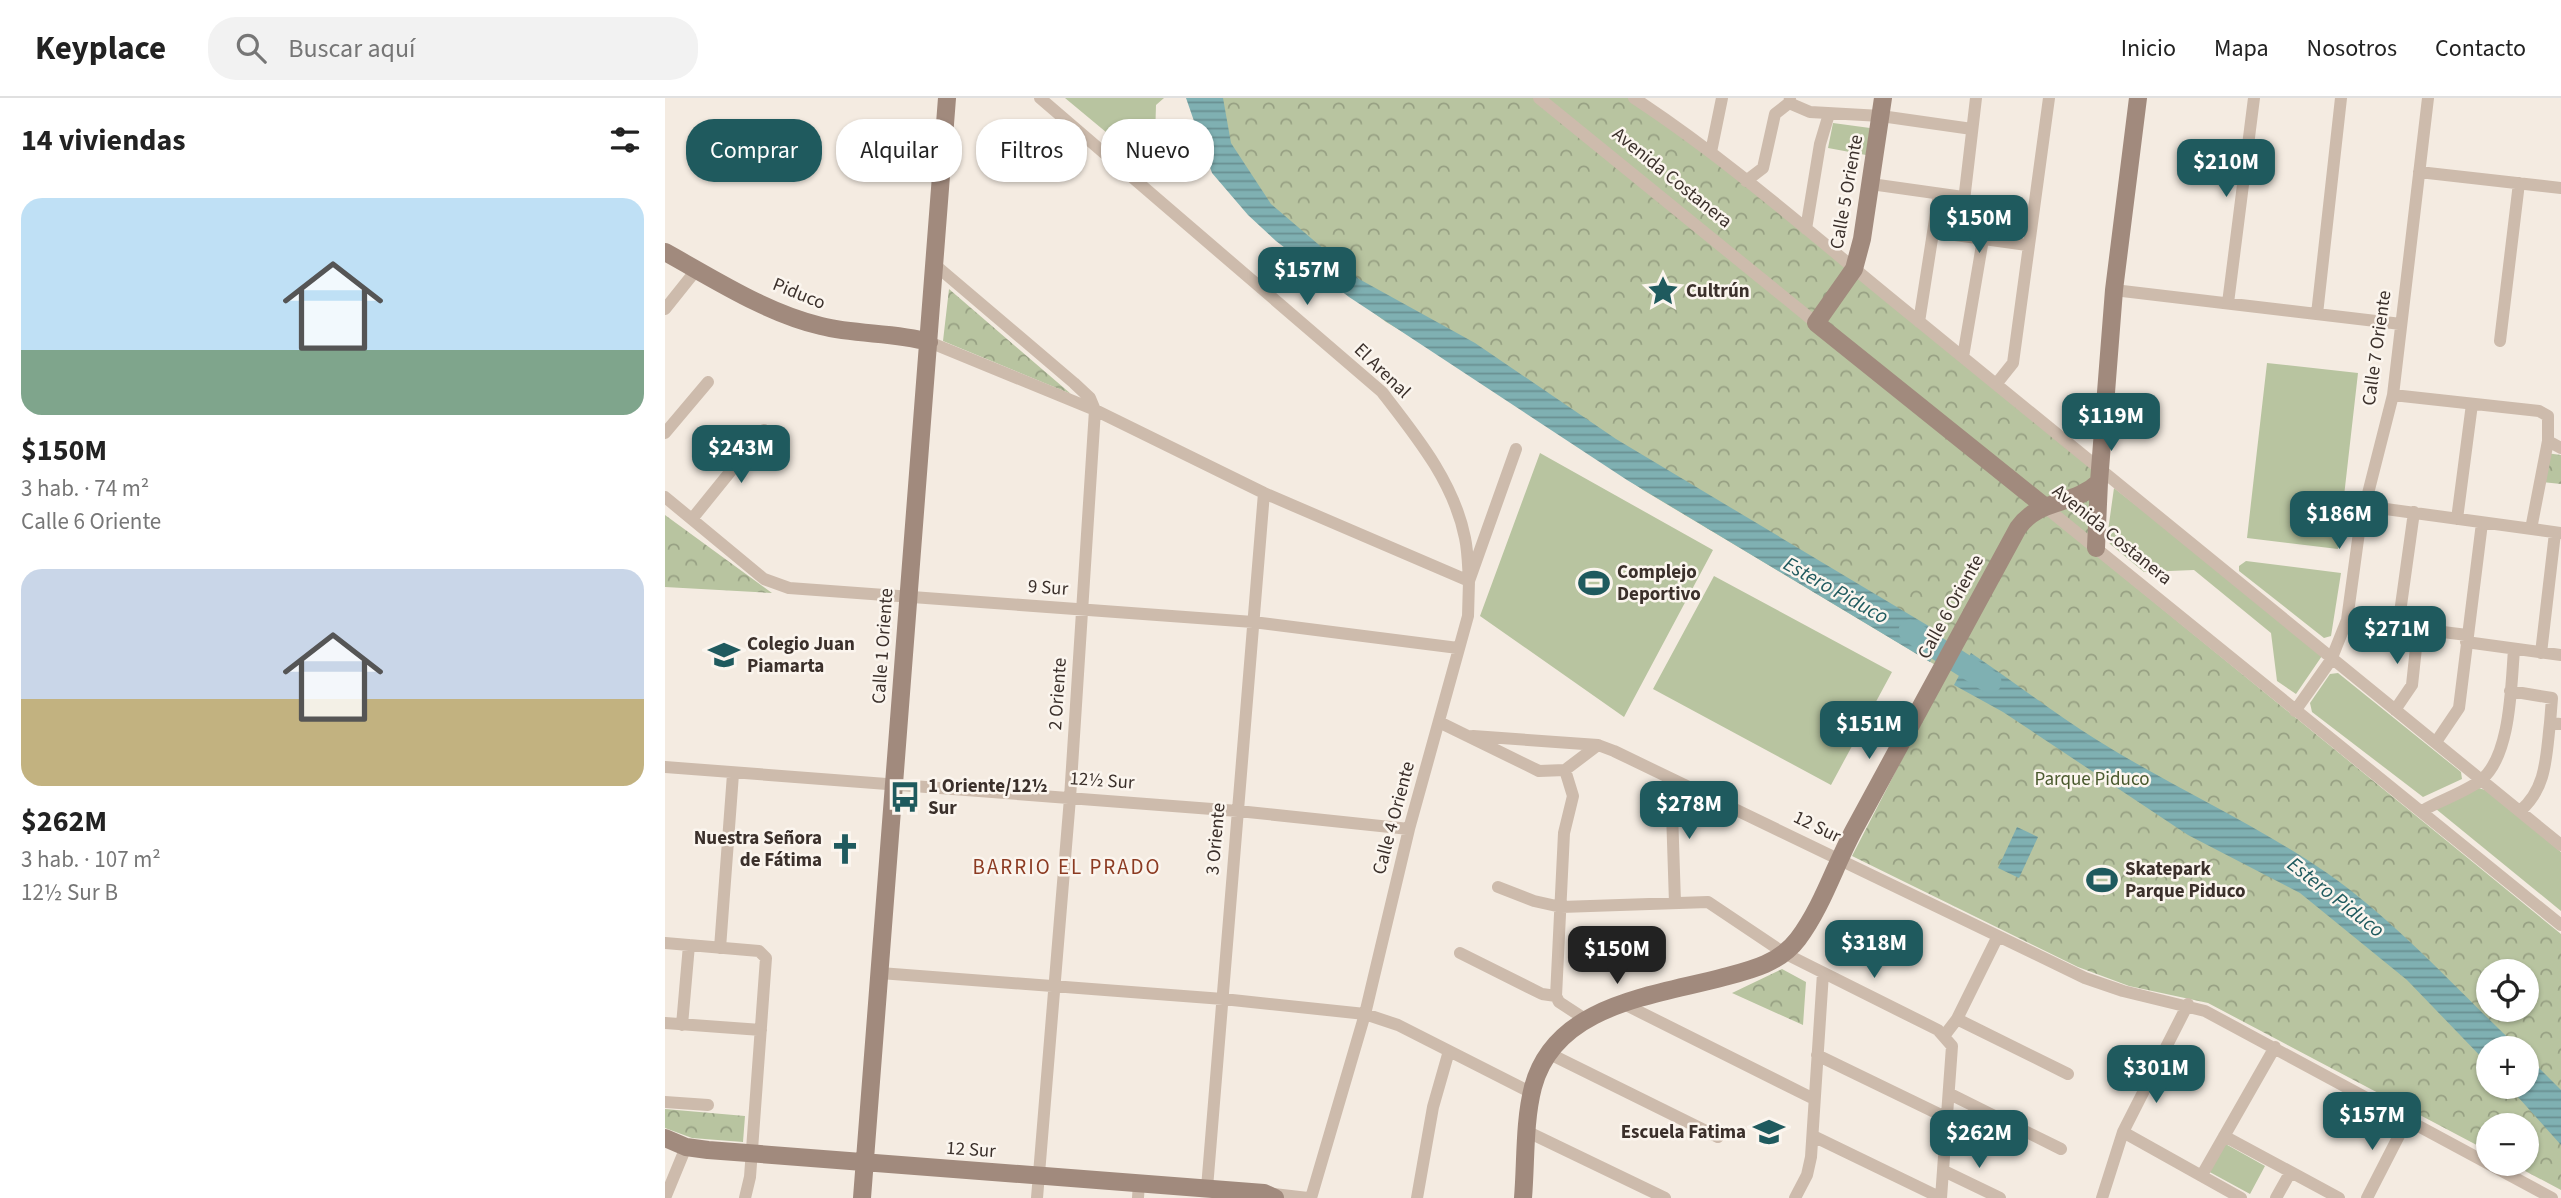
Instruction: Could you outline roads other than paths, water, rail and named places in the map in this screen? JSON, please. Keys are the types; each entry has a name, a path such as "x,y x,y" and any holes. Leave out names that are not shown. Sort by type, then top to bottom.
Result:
{"main road":[{"name":"Calle 1 Oriente","path":"862,1198 947,98"},
{"path":"2096,548 2114,290 2138,98"},
{"name":"Calle 5 Oriente","path":"1816,323 1854,269 1871,184 1882,107"},
{"name":"Piduco","path":"665,252 805,322 841,330 929,342"},
{"name":"Avenida Costanera","path":"1816,323 2044,506"},
{"name":"Calle 6 Oriente","path":"1523,1198 1532,1093 1548,1053 1563,1036 1585,1019 1624,1004 1751,971 1784,953 1808,923 2018,528 2031,512 2086,493 2100,474"},
{"name":"12 Sur","path":"665,1138 686,1147 1039,1176 1139,1191 1207,1188 1269,1195"}],"street":[{"name":"El Arenal","path":"1040,98 1382,392 1424,447 1453,498 1465,538 1469,581"},
{"name":"Avenida Costanera","path":"1539,98 1816,323"},
{"path":"1634,98 1711,152 1997,383 2100,474 2561,845"},
{"path":"1711,152 1722,98"},
{"path":"1960,235 1976,98"},
{"path":"1997,383 2014,363 2027,246 2049,98"},
{"path":"2228,303 2254,98"},
{"path":"2317,314 2341,98"},
{"name":"Calle 7 Oriente","path":"2295,711 2331,660 2347,620 2364,506 2393,395 2428,98"},
{"path":"1746,181 1763,168 1775,114 1790,101 1810,112 1829,114 1882,107 1972,129"},
{"path":"1806,229 1820,144 1829,114"},
{"path":"2419,172 2561,188"},
{"path":"1871,184 1963,197"},
{"path":"2500,341 2519,184"},
{"path":"1919,322 1939,194"},
{"path":"1934,232 2027,246"},
{"path":"1963,357 1983,239"},
{"path":"935,264 1074,383 1090,398 1095,410"},
{"path":"665,309 697,269"},
{"path":"2114,290 2401,324"},
{"path":"929,342 1095,410 1264,493 1469,581"},
{"path":"665,433 708,382"},
{"path":"2393,395 2539,411 2548,416 2548,442 2531,529"},
{"path":"2457,519 2472,404"},
{"name":"2 Oriente","path":"1037,1198 1070,798 1095,410"},
{"path":"692,520 764,430"},
{"path":"2548,442 2561,448"},
{"name":"Calle 4 Oriente","path":"1309,1198 1365,1014 1409,829 1468,616 1469,581 1516,449"},
{"name":"3 Oriente","path":"1207,1188 1264,493"},
{"name":"9 Sur","path":"665,497 775,585 1253,622 1458,648"},
{"name":"Avenida Costanera","path":"2044,506 2561,925"},
{"path":"2364,506 2558,533 2541,653"},
{"path":"2398,627 2414,512"},
{"path":"2435,742 2459,708 2482,523"},
{"path":"2347,620 2418,629 2561,656"},
{"path":"2395,710 2412,685 2418,629"},
{"path":"2422,811 2481,780 2498,758 2510,691 2514,649"},
{"path":"2510,691 2552,698 2556,723 2542,783 2537,794 2520,811"},
{"path":"1439,722 1539,771 1565,770 1598,745"},
{"name":"12 Sur","path":"1469,736 1598,745 1630,758 1671,781 1997,938 2123,991 2187,1004 2275,1047 2536,1195 2552,1198"},
{"name":"12½ Sur","path":"665,767 1238,811 1409,829"},
{"path":"1565,770 1573,796 1564,833 1556,996 1559,1002 1585,1019"},
{"path":"720,947 733,774"},
{"path":"1671,781 1675,903"},
{"path":"1498,887 1534,901 1561,907 1708,902 1784,953 1944,1036 1952,1046 1941,1198 1813,1136"},
{"path":"1944,1036 1957,1019 1997,938"},
{"path":"665,943 759,951 766,958 749,1186 745,1198"},
{"path":"682,1024 689,945"},
{"path":"1460,953 1542,994 1556,996"},
{"path":"880,973 1223,999 1365,1014 1398,1025 1532,1093"},
{"path":"1795,1198 1807,1175 1813,1136 1823,973"},
{"path":"1624,1004 1814,1099"},
{"path":"2102,1198 2123,1132 2187,1004"},
{"path":"1957,1019 2068,1074"},
{"path":"665,1023 761,1030"},
{"path":"2202,1175 2275,1047"},
{"path":"1417,1198 1433,1107 1448,1051"},
{"path":"1548,1053 1718,1137"},
{"path":"1817,1055 1947,1118"},
{"path":"1950,1094 2061,1149"},
{"path":"665,1102 708,1105"},
{"path":"2367,1198 2407,1120"},
{"path":"1528,1132 1665,1198"},
{"path":"2123,1132 2241,1198"},
{"path":"2224,1136 2339,1198"},
{"path":"665,1198 686,1147"},
{"path":"1944,1171 2000,1198"},
{"path":"2276,1198 2290,1173"},
{"path":"1269,1195 1309,1198"}],"water":[{"path":"1186,98 1223,98 1231,143 1271,204 1359,279 1475,343 1616,439 1942,634 1930,662 1627,480 1349,297 1276,241 1248,215 1214,175 1214,119 1193,119"},
{"path":"1971,653 2097,740 2299,855 2353,892 2402,934 2476,1006 2476,1022 2492,1022 2507,1036 2476,1036 2476,1052 2407,980 2300,893 2188,835 2003,712 1954,685"},
{"path":"2017,827 2038,837 2019,878 1998,868"},
{"path":"2539,1068 2561,1090 2561,1145 2539,1120 2539,1113 2532,1113 2520,1099 2539,1099"}],"waterway":[{"name":"Estero Piduco","path":"1910,631 1990,682"}],"place":[{"name":"Cultrún","path":"1663,291"},
{"name":"Complejo Deportivo","path":"1594,583"},
{"name":"Colegio Juan Piamarta","path":"724,655"},
{"name":"1 Oriente/12½ Sur","path":"905,797"},
{"name":"Nuestra Señora de Fátima","path":"845,849"},
{"name":"Skatepark Parque Piduco","path":"2102,880"},
{"name":"Escuela Fatima","path":"1769,1132"}],"district":[{"name":"BARRIO EL PRADO","path":"1067,867"}],"park label":[{"name":"Parque Piduco","path":"2092,779"}]}
